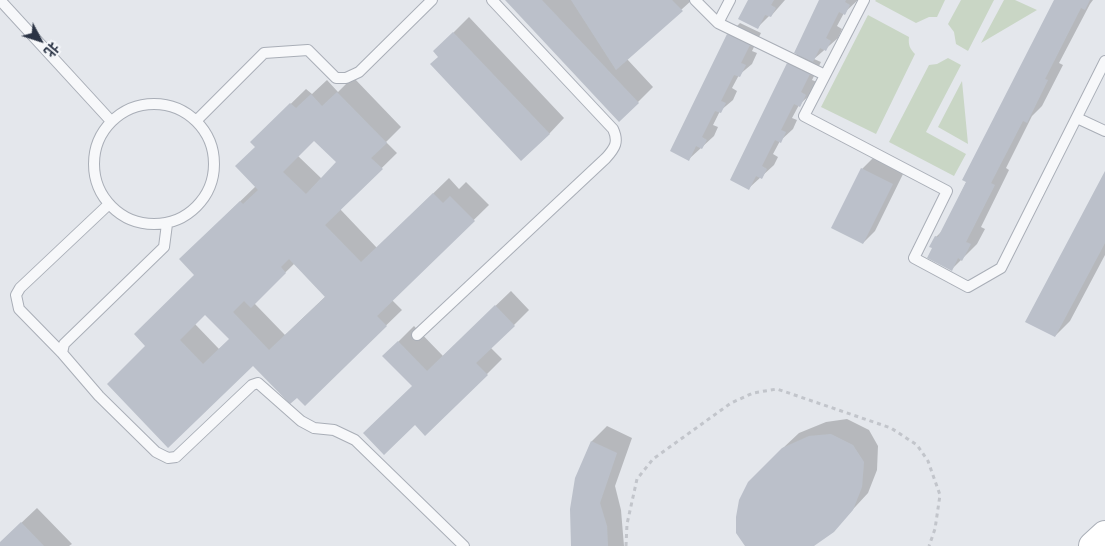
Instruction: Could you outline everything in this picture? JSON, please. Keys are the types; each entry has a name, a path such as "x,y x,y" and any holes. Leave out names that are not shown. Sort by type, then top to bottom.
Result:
{"main road":[{"path":"1093,546 1105,535"}],"lane":[{"path":"0,0 111,121"},
{"path":"196,121 264,53 308,50 336,78 346,78 359,72 432,0"},
{"path":"417,335 606,158 614,150 617,137 613,129 492,0"},
{"path":"695,0 718,23 825,75"},
{"path":"718,23 730,0"},
{"path":"864,0 804,116 948,191 914,258 968,287 1001,268 1105,61"},
{"path":"140,105 167,105 184,112 196,121 202,127 211,145 214,163 213,178 206,196 194,210 182,218 167,224 143,224 124,218 108,205 99,191 93,166 95,148 102,133 111,121 126,110 140,105"},
{"path":"1077,118 1105,131"},
{"path":"108,205 20,288 16,295 19,309 62,353 99,396 156,452 168,458 176,457 252,385 258,383 300,421 314,428 334,430 355,440 464,546"},
{"path":"62,353 64,344 77,330 164,247 167,224"}],"path":[{"path":"626,546 627,524 637,479 654,459 731,403 754,393 777,390 891,428 917,445 928,461 940,495 935,529 929,546"}],"green space":[{"path":"876,0 945,0 937,17 929,17 916,23"},
{"path":"961,0 994,0 968,51 956,44 954,32 948,24"},
{"path":"1004,0 1015,0 1037,10 981,43"},
{"path":"868,15 909,37 910,47 915,54 876,134 821,107"},
{"path":"948,58 961,65 926,132 966,154 954,176 889,142 929,65 937,64"},
{"path":"962,81 968,144 938,127"}],"building":[{"path":"505,0 542,0 639,103 619,122"},
{"path":"571,0 672,0 683,11 616,70"},
{"path":"748,0 774,0 771,5 776,8 771,17 765,15 758,29 738,19"},
{"path":"819,0 846,0 845,2 850,5 845,15 839,12 826,38 831,41 826,51 820,48 813,62 794,53"},
{"path":"1054,0 1090,0 1085,10 1081,8 1045,79 1048,80 1027,123 1023,121 991,183 995,185 966,242 971,244 962,261 958,258 952,271 927,258 932,248 929,247 935,236 938,237 966,182 962,180"},
{"path":"453,32 550,134 521,161 430,64 438,57 433,51"},
{"path":"727,34 750,45 741,63 746,65 740,77 734,75 721,101 726,103 721,113 715,111 702,137 707,140 702,149 696,146 689,161 670,151"},
{"path":"787,63 810,74 801,92 806,95 800,107 794,104 781,130 786,132 781,143 775,140 762,166 767,169 762,179 756,176 749,190 730,180"},
{"path":"337,92 387,143 371,158 383,169 325,225 361,262 433,193 443,203 450,196 475,221 377,316 387,326 305,406 297,398 290,404 253,366 168,448 107,384 145,346 134,334 194,275 179,259 240,201 243,204 258,190 235,166 255,147 250,142 290,103 296,108 311,94 322,106","holes":["314,141 336,162 306,194 283,172","289,259 325,297 269,350 233,312 244,301 251,308 286,273 281,267","205,315 229,339 203,364 180,340"]},
{"path":"861,168 893,184 863,244 831,228"},
{"path":"1105,171 1105,243 1055,337 1025,322"},
{"path":"495,305 515,326 476,363 488,375 425,436 415,425 384,455 363,433 412,386 382,356 398,341 427,371"},
{"path":"831,434 853,445 864,462 862,487 853,510 834,532 814,546 745,546 736,533 736,517 739,500 748,482 782,448 809,436"},
{"path":"591,441 617,453 600,503 607,526 608,546 571,546 570,509 575,478"},
{"path":"21,522 44,546 0,546 0,542"}]}
